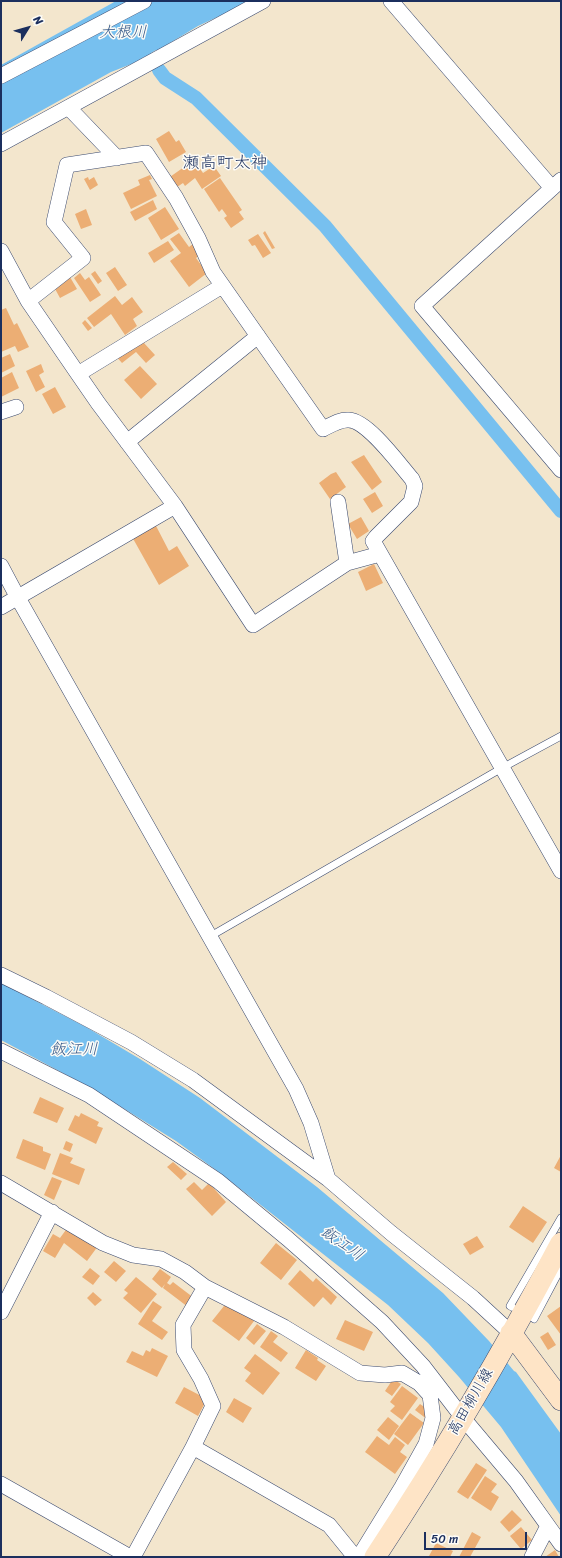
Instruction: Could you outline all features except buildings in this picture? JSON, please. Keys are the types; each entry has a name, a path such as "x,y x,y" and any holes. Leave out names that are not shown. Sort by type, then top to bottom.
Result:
{"main road":[{"name":"高田柳川線","path":"375,1557 463,1418 561,1243"},
{"path":"509,1336 561,1400"}],"street":[{"path":"1,76 144,1"},
{"path":"1,144 262,1"},
{"path":"391,1 556,184 422,306 561,470"},
{"path":"68,108 117,158"},
{"path":"28,301 82,258 54,222 67,165 146,153 176,198 198,238 213,272 323,429 340,420 350,420 360,423 370,430 412,479 416,486 411,502 373,541 561,871"},
{"path":"1,251 28,301 78,374 175,506 253,625 347,563 380,554"},
{"path":"78,374 222,286"},
{"path":"127,442 258,336"},
{"path":"1,412 16,407"},
{"path":"338,502 347,563"},
{"path":"1,607 175,506"},
{"path":"1,566 296,1089 311,1123 328,1179"},
{"path":"1,975 131,1042 193,1080 328,1179 473,1298 509,1336"},
{"path":"1,1051 89,1095 218,1181 382,1322 423,1366 463,1418 516,1481 561,1544"},
{"path":"1,1183 103,1243 133,1255 162,1259 185,1272 205,1287 284,1327 360,1373 385,1375 402,1373 419,1383 430,1396 433,1418 426,1444 402,1487 358,1557"},
{"path":"1,1312 52,1212"},
{"path":"1,1484 132,1557 193,1448 213,1406 201,1379 184,1350 183,1326 205,1287"},
{"path":"193,1448 329,1525 355,1557"},
{"path":"532,1557 548,1526"}],"lane":[{"path":"209,937 502,768 561,736"},
{"path":"512,1307 510,1306 561,1218"},
{"path":"534,1319 561,1268"}],"water":[{"name":"大根川","path":"116,1 252,1 198,26 165,46 160,54 156,50 151,53 152,55 144,57 134,63 111,72 1,133 1,65"},
{"name":"飯江川","path":"1,983 86,1027 140,1059 200,1098 317,1187 443,1293 489,1341 516,1372 561,1434 561,1516 501,1427 428,1343 388,1305 220,1173 176,1141 89,1087 1,1040"}],"waterway":[{"path":"159,70 165,78 196,98 325,226 561,511"}],"district":[{"name":"瀬高町太神","path":"225,164"}]}
